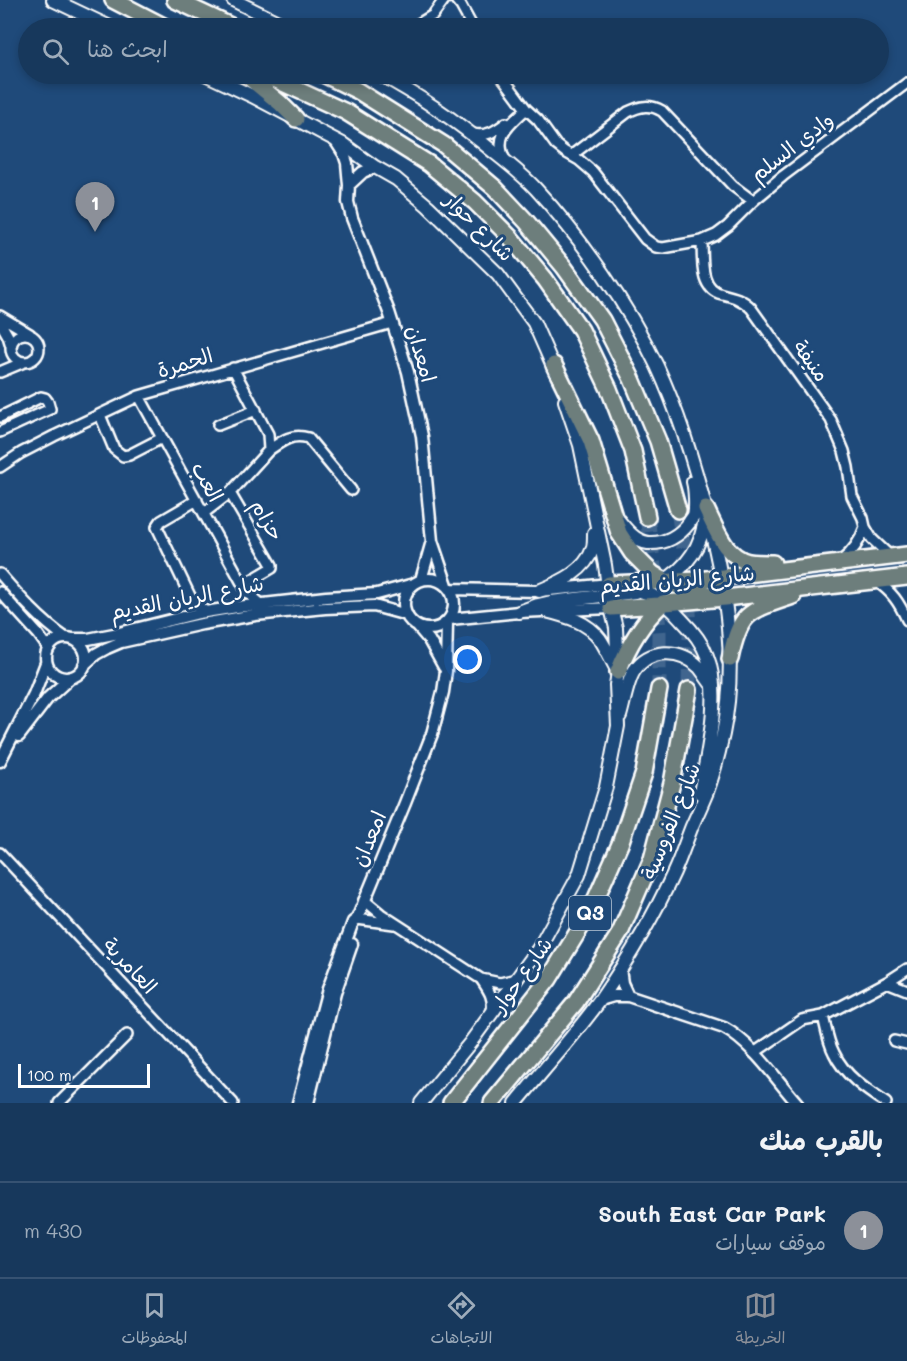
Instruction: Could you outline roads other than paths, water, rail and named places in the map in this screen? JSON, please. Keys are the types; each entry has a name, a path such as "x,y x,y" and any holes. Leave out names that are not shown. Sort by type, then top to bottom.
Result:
{"highway":[{"path":"113,0 147,18"},
{"path":"174,0 213,18"},
{"path":"257,84 296,119"},
{"name":"شارع حوار","path":"285,84 345,112 429,164 475,202 510,237 545,279 580,330 604,379 633,451 647,518"},
{"name":"شارع حوار","path":"344,84 444,145 495,188 564,267 602,320 632,379 658,441 678,510"},
{"path":"554,365 591,441 619,533 632,553 653,574 665,580 683,588 725,598"},
{"path":"706,509 720,538 739,558 750,562 815,565"},
{"name":"شارع الريان القديم","path":"610,596 665,580 698,580 907,555"},
{"name":"شارع الريان القديم","path":"610,596 663,603 907,577"},
{"path":"618,672 642,626 663,603 698,580"},
{"path":"730,658 740,625 751,613 768,604 818,586"},
{"name":"شارع حوار","path":"453,1100 549,979 591,912 620,844 644,773 659,689"},
{"name":"Q3","path":"492,1103 576,1002 620,933 652,859 672,783 689,690"}],"main road":[{"path":"53,0 91,18"},
{"path":"233,0 270,18"},
{"name":"شارع حوار","path":"225,84 343,144 396,179 428,206 498,274 534,323 554,365 579,445 595,517"},
{"path":"401,84 471,133 535,188 606,278 657,365 698,474 706,509 703,532 696,550 676,574 653,588 610,596 551,602 519,612"},
{"path":"611,511 630,533 647,543 668,541 683,530 694,515 694,489 683,432"},
{"name":"شارع الفروسية","path":"516,1103 600,1000 655,911 675,870 713,773 728,703 730,658 728,615 722,576 706,509"},
{"path":"539,591 576,573 585,562 593,547 595,517"},
{"path":"595,517 615,628 618,726"},
{"path":"643,591 663,603 692,630 704,648 711,669 713,687 711,728 694,821"},
{"path":"546,611 563,615 593,630 618,672"},
{"path":"421,1103 518,979 539,948 579,875 606,787 618,726 635,670 654,655 665,653 681,656 698,667 713,687"}],"street":[{"path":"428,18 444,0"},
{"path":"456,0 468,18"},
{"name":"وادي السلم","path":"702,241 722,231 791,169 907,83"},
{"path":"508,84 556,145 587,165 650,243 663,248 702,241"},
{"path":"572,155 628,112 638,107 655,107 662,111 733,186 753,201"},
{"path":"506,162 500,142 504,132 526,108"},
{"path":"471,133 490,134 516,118"},
{"name":"امعدان","path":"335,141 347,163 348,202 352,218 408,372 422,436 432,541 449,587"},
{"path":"349,184 363,172 375,167"},
{"name":"منيفة","path":"702,241 705,279 709,287 716,293 734,297 751,308 831,420 844,451 852,496 865,528 872,539 891,557"},
{"path":"0,316 32,335 39,343 38,354 30,361 0,370"},
{"path":"0,322 8,336 14,357 24,362"},
{"name":"الحمرة","path":"0,467 21,453 140,396 392,323"},
{"path":"0,370 11,349 12,341 21,334 32,335"},
{"path":"233,368 268,434 269,450"},
{"name":"العب","path":"140,396 247,592 261,604"},
{"path":"0,417 41,397 45,398 50,409 0,432"},
{"path":"218,425 256,410"},
{"path":"100,414 114,449 123,456 129,456 162,438"},
{"path":"204,513 230,493 269,450 292,436 308,438 351,490"},
{"name":"حزام","path":"230,493 272,565 268,571 243,585"},
{"path":"196,500 162,521 157,527 191,598 206,612"},
{"path":"838,563 855,549 865,528"},
{"name":"امعدان","path":"417,582 432,541"},
{"path":"0,573 51,628 80,644 86,657 79,673 71,677 48,698 2,758"},
{"path":"418,627 436,628 448,620 455,606 455,600 449,587 437,579 431,578 417,582 405,596 405,609 407,615 434,648 446,671"},
{"path":"876,580 888,590 907,616"},
{"name":"شارع الريان القديم","path":"70,638 88,639 237,607 377,594 417,582"},
{"path":"237,607 242,601 243,585"},
{"name":"شارع الريان القديم","path":"449,587 610,596"},
{"path":"0,592 48,648"},
{"name":"شارع الريان القديم","path":"448,620 546,611 610,596"},
{"path":"183,618 191,598"},
{"name":"شارع الريان القديم","path":"84,665 101,651 121,642 255,615 366,606 407,615"},
{"name":"امعدان","path":"308,1103 335,993 358,923 357,919 432,734 443,693 448,620"},
{"path":"2,758 34,694 46,663 48,648 55,640 70,638"},
{"path":"46,663 58,676 71,677"},
{"name":"العامرية","path":"0,853 233,1103"},
{"path":"364,900 381,914 481,979 500,983 518,979"},
{"path":"357,919 396,924"},
{"name":"امعدان","path":"298,1103 328,989 352,922 357,919"},
{"path":"620,969 622,983 628,996"},
{"path":"754,1053 802,1020 823,1016 907,969"},
{"path":"481,979 492,997 492,1013"},
{"path":"887,982 907,990"},
{"path":"600,1000 614,996 628,996 724,1028 736,1035 754,1053 796,1103"},
{"path":"823,1016 833,1051 840,1065 852,1078 886,1103"},
{"path":"59,1103 127,1035"},
{"path":"894,1041 907,1044"}],"tunnel":[{"path":"678,510 687,569 690,633 689,690"},
{"path":"647,517 655,574 659,632 659,689"}],"place":[{"name":"South East Car Park","path":"95,232"}]}
